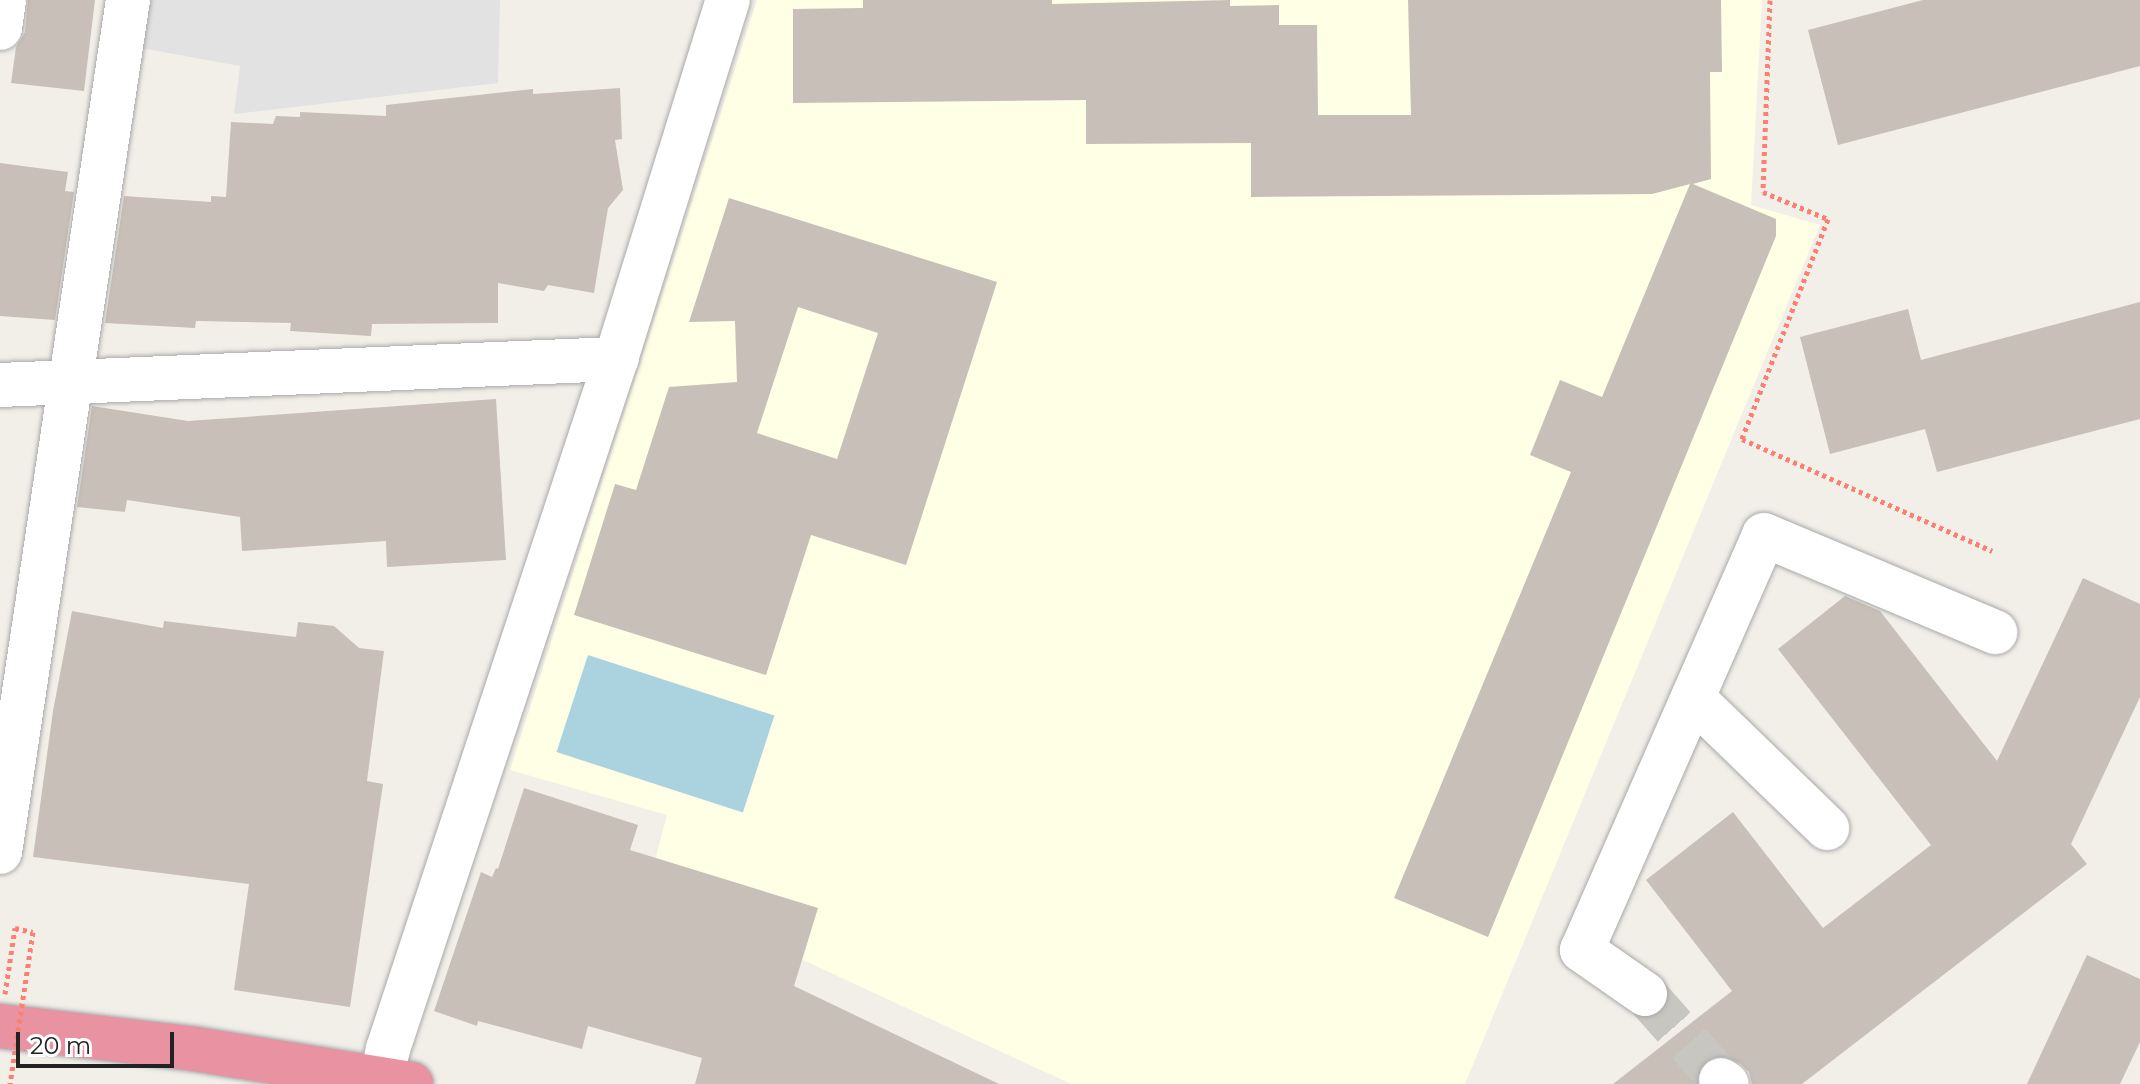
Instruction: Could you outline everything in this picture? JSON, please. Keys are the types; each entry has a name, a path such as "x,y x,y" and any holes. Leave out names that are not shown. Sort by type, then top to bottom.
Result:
{"highway":[{"path":"2,1010 195,1049 391,1082"}],"street":[{"path":"0,28 4,0"},
{"path":"0,852 128,0"},
{"path":"391,1082 728,0"},
{"path":"0,385 616,359"},
{"path":"1645,994 1582,950 1764,535 1995,632"},
{"path":"1693,698 1827,828"}],"path":[{"path":"1770,0 1763,192 1828,219 1742,439 1992,551"},
{"path":"2,1010 15,928 33,932 10,1084"}],"shaded area":[{"path":"147,0 500,0 498,83 234,114 240,66 141,48"},
{"path":"757,0 1762,0 1751,205 1820,225 1465,1084 1071,1084 805,961 643,906 667,815 510,770"}],"water":[{"path":"588,655 774,716 743,813 556,752"}],"building":[{"path":"28,0 95,0 84,91 11,83 16,47 25,32"},
{"path":"863,0 1052,0 1052,4 1230,0 1230,6 1279,5 1279,25 1317,25 1318,115 1411,115 1408,0 1721,0 1722,72 1710,72 1711,179 1693,184 1776,219 1776,236 1488,937 1394,898 1571,472 1530,455 1560,380 1602,397 1690,184 1652,194 1251,197 1251,143 1086,144 1086,100 793,103 793,9 863,8"},
{"path":"1923,0 2140,0 2140,66 1838,145 1808,30"},
{"path":"620,88 622,139 615,140 623,190 608,208 594,293 548,285 544,291 498,283 498,323 372,324 371,336 290,331 291,323 196,321 195,328 105,323 124,196 211,202 211,196 226,197 231,122 273,124 276,116 300,117 300,112 386,116 386,105 533,89 533,94"},
{"path":"0,163 68,172 65,191 74,192 55,320 0,316"},
{"path":"729,198 997,282 906,565 811,535 766,675 574,615 615,484 636,490 669,387 737,382 735,321 689,322","holes":["798,307 878,333 837,459 757,433"]},
{"path":"2140,302 2140,419 1937,472 1925,429 1830,454 1800,337 1908,309 1921,360"},
{"path":"496,399 506,560 387,567 386,541 242,551 240,517 127,500 125,512 77,507 92,406 188,421"},
{"path":"2083,578 2140,604 2140,697 2071,844 2087,864 1802,1084 1752,1084 1749,1072 1741,1064 1722,1055 1709,1058 1701,1066 1697,1084 1613,1084 1732,991 1646,880 1733,812 1823,928 1931,845 1778,649 1845,596 1880,611 1997,761"},
{"path":"72,611 163,628 164,621 296,637 298,622 334,626 359,648 384,651 367,781 383,784 350,1007 234,990 249,884 33,857 53,711"},
{"path":"524,788 638,825 630,850 818,908 794,986 999,1084 695,1084 702,1058 588,1026 582,1049 478,1021 477,1026 434,1011 481,872 492,877 498,869"},
{"path":"2087,955 2140,979 2140,1042 2120,1084 2027,1084"}],"tunnel":[{"path":"1645,994 1721,1080"}]}
